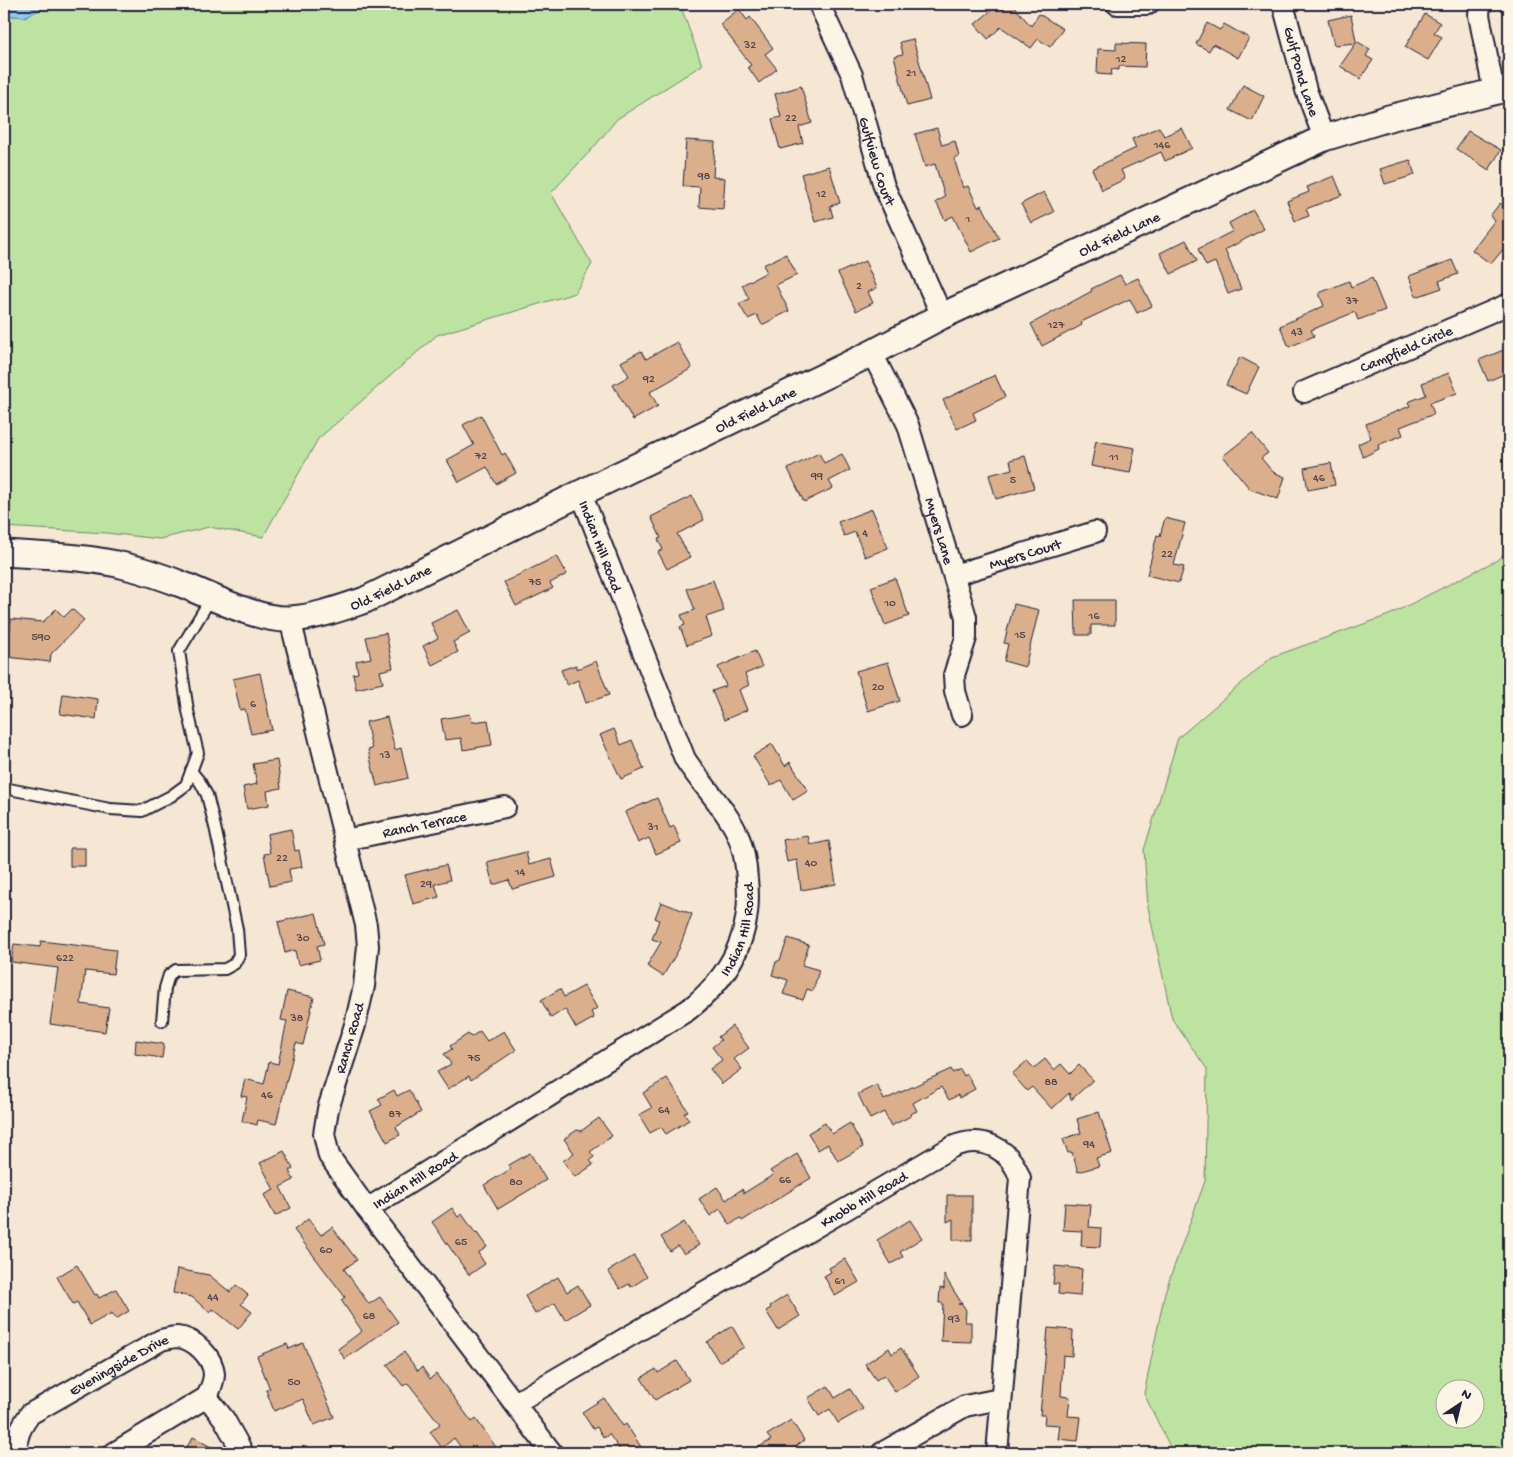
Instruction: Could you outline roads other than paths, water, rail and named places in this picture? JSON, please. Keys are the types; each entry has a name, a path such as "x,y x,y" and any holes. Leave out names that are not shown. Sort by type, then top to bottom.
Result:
{"street":[{"name":"Gulfview Court","path":"820,4 852,74 884,186 942,316"},
{"path":"1117,4 1148,4"},
{"name":"Gulf Pond Lane","path":"1283,4 1306,90 1324,138"},
{"name":"Old Field Lane","path":"4,553 90,558 124,565 158,575 211,598 251,611 290,619 328,613 365,600 581,493 872,353 942,316 1324,138 1389,118 1501,90 1479,15 1480,4"},
{"name":"Campfield Circle","path":"1304,392 1509,304"},
{"name":"Myers Lane","path":"872,353 908,425 966,617 966,638 954,675 955,691 962,715"},
{"name":"Indian Hill Road","path":"367,1209 688,1010 719,980 739,947 745,929 749,896 746,864 736,831 685,760 581,493"},
{"name":"Myers Court","path":"954,575 1095,532"},
{"name":"Ranch Road","path":"290,619 366,925 368,946 366,970 355,1025 328,1110 324,1134 329,1156 367,1209 515,1403"},
{"name":"Ranch Terrace","path":"345,840 505,807"},
{"name":"Knobb Hill Road","path":"515,1403 952,1147 962,1142 972,1141 991,1145 1008,1156 1016,1167 1020,1178 996,1453"},
{"name":"Eveningside Drive","path":"17,1453 16,1440 21,1426 30,1414 161,1340 177,1337 192,1342 210,1360 214,1373 212,1386 207,1397"},
{"path":"114,1453 207,1397 224,1419 243,1453"},
{"path":"882,1453 965,1406 1000,1399"},
{"path":"515,1403 552,1453"}],"lane":[{"path":"4,788 110,808 142,811 186,785 198,753 188,711 179,651 211,598"},
{"path":"162,1021 165,988 170,975 176,970 226,969 234,964 239,955 237,929 207,795 191,772"}],"water":[{"path":"4,4 52,4 24,17 4,15"}]}
